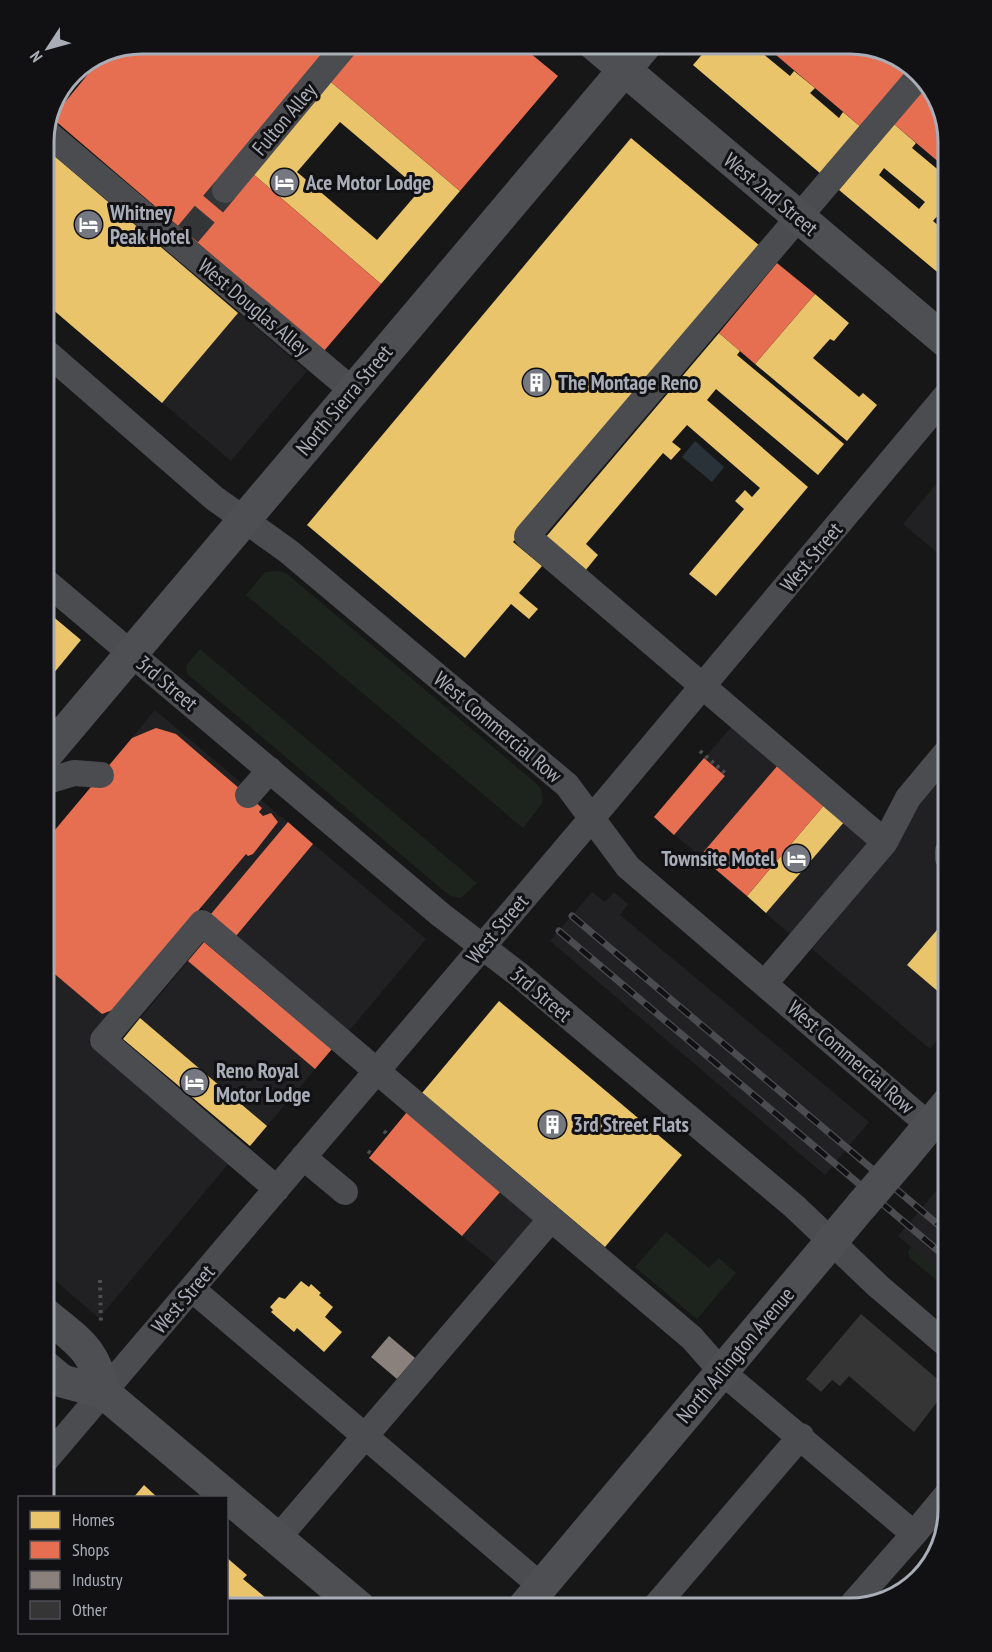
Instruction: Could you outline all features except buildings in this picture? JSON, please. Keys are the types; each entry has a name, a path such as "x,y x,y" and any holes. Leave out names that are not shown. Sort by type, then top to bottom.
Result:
{"main road":[{"name":"West 2nd Street","path":"606,54 938,335"},
{"name":"North Sierra Street","path":"54,745 637,54"},
{"name":"North Arlington Avenue","path":"532,1597 938,1116"},
{"path":"54,1322 85,1348 98,1367 103,1392"},
{"path":"54,1374 62,1381 103,1392 226,1496"},
{"path":"228,1498 348,1598"}],"street":[{"name":"Fulton Alley","path":"225,190 338,54"},
{"path":"885,842 527,536 914,82"},
{"name":"West Douglas Alley","path":"54,138 183,239 352,390"},
{"name":"West Commercial Row","path":"54,360 207,492 288,551 567,785 628,867 765,983 938,1114"},
{"name":"West Street","path":"54,1450 592,818 938,405"},
{"name":"3rd Street","path":"54,588 441,915 482,946 795,1207 878,1286 938,1337"},
{"path":"765,983 885,842 908,798 938,762"},
{"path":"248,795 270,770"},
{"path":"54,779 74,773 100,775"},
{"path":"277,1189 103,1040 202,923 693,1338 721,1371 914,1534"},
{"path":"303,1157 345,1192"},
{"path":"277,1539 551,1219"},
{"path":"192,1289 365,1436 532,1597"},
{"path":"663,1598 801,1437"},
{"path":"859,1597 938,1505"}],"path":[{"path":"700,751 725,773"},
{"path":"384,1131 388,1135"},
{"path":"368,1150 372,1154"},
{"path":"100,1280 100,1334"}],"shaded area":[{"name":"Whitney Peak Hotel","path":"54,156 307,371 231,461 54,311"},
{"path":"695,441 724,467 712,482 682,457"},
{"path":"938,482 938,554 903,524"},
{"path":"265,572 286,573 537,784 541,789 543,802 523,828 246,595"},
{"path":"200,649 477,883 461,898 450,896 191,677 187,673 186,666"},
{"path":"155,710 426,939 349,1031 201,907 88,1042 230,1162 99,1318 54,1280 54,831"},
{"path":"733,725 870,843 791,935 654,817"},
{"path":"938,781 938,1039 930,1049 812,949 888,857 908,817"},
{"path":"592,892 605,902 614,892 628,904 620,915 869,1122 825,1175 550,941"},
{"path":"204,942 332,1049 250,1146 123,1039"},
{"path":"407,1112 535,1219 496,1264 369,1158"},
{"path":"938,1188 938,1270 898,1236"},
{"path":"666,1232 709,1268 719,1258 736,1273 697,1319 635,1267"},
{"path":"911,1247 938,1270 938,1282 910,1258 908,1252"}],"tunnel":[{"path":"188,234 225,190"}],"railway":[{"path":"572,916 938,1225"},
{"path":"559,931 938,1251"}],"place":[{"name":"Ace Motor Lodge","path":"285,182"},
{"name":"Whitney Peak Hotel","path":"89,224"},
{"name":"The Montage Reno","path":"537,382"},
{"name":"Townsite Motel","path":"796,858"},
{"name":"Reno Royal Motor Lodge","path":"195,1082"},
{"name":"3rd Street Flats","path":"552,1124"}]}
